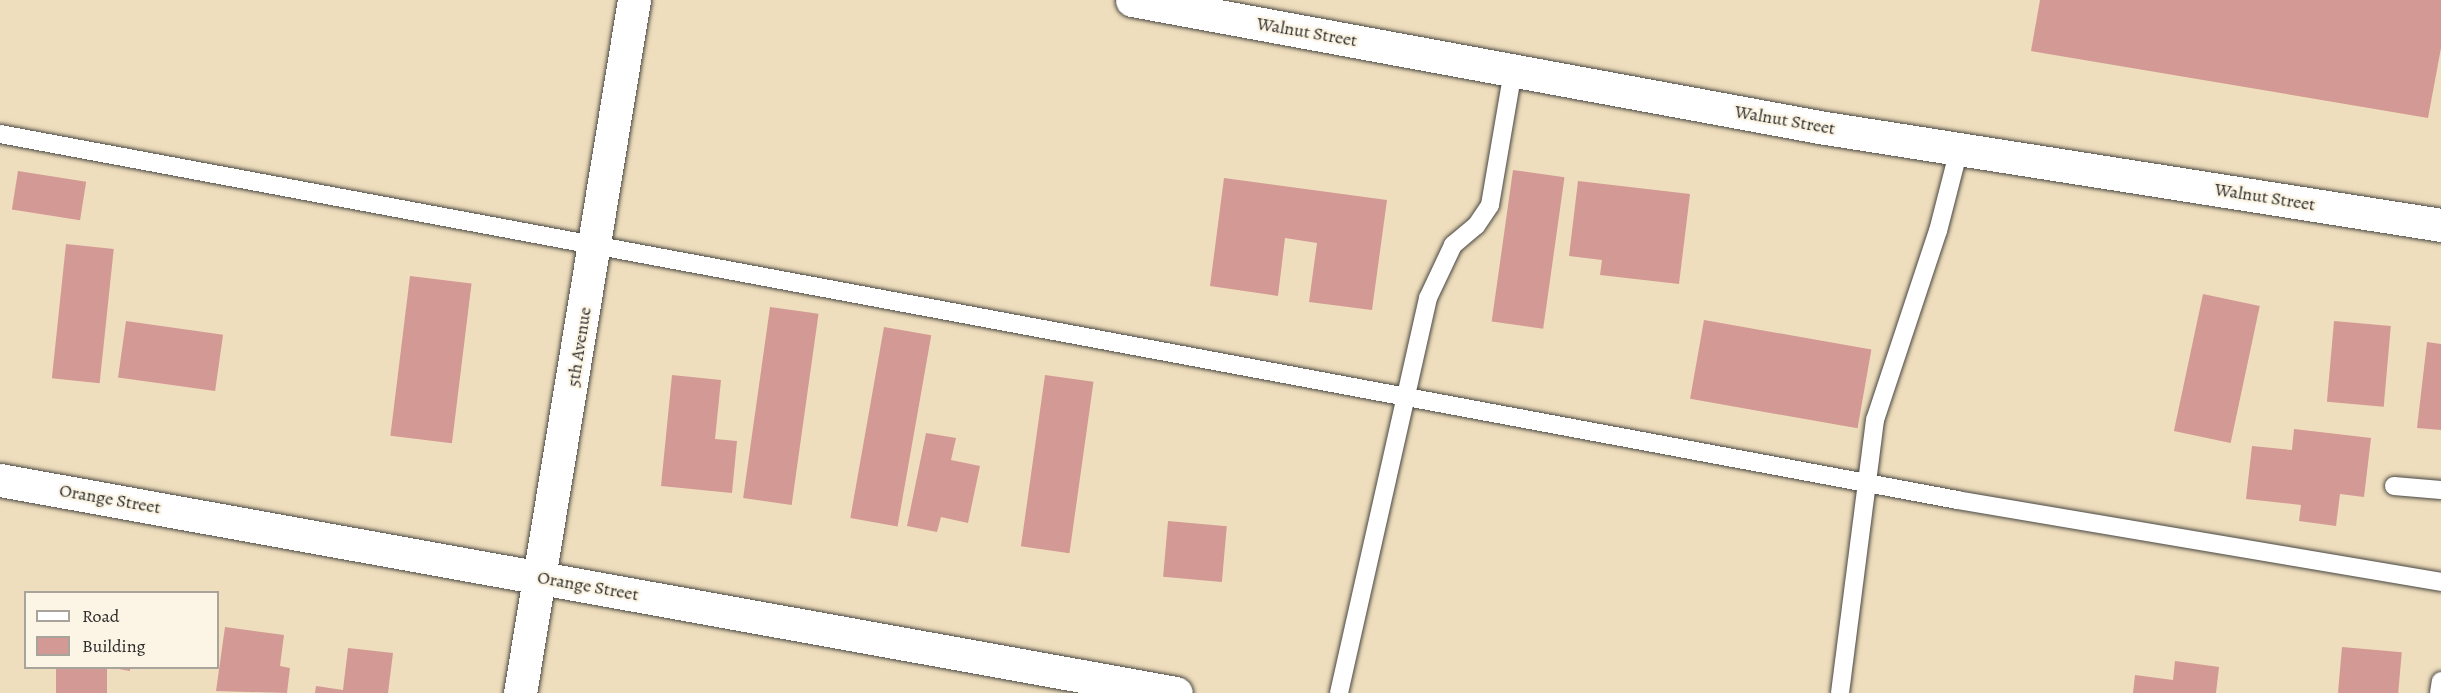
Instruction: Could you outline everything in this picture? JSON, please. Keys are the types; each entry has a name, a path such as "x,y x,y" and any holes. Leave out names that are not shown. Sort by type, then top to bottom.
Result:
{"street":[{"name":"5th Avenue","path":"520,693 542,578 634,0"},
{"name":"Walnut Street","path":"1132,0 1959,149 2441,225"},
{"name":"Orange Street","path":"0,480 1176,693"}],"lane":[{"path":"1338,693 1428,298 1453,245 1476,226 1490,206 1513,70"},
{"path":"0,134 1869,483 2441,582"},
{"path":"1840,693 1869,483 1875,420 1938,231 1959,149"},
{"path":"2394,486 2441,490"},
{"path":"2439,693 2441,681"}],"building":[{"path":"2040,0 2441,0 2441,48 2428,118 2031,51"},
{"path":"1513,170 1564,177 1543,329 1492,322"},
{"path":"18,171 86,182 80,220 12,210"},
{"path":"1224,178 1387,200 1372,310 1309,302 1317,243 1285,238 1278,296 1210,286"},
{"path":"1578,181 1690,194 1679,284 1600,275 1602,260 1569,256"},
{"path":"66,244 114,249 100,383 52,378"},
{"path":"410,276 472,284 452,443 390,436"},
{"path":"2203,294 2260,306 2231,443 2174,431"},
{"path":"770,307 819,314 792,505 743,498"},
{"path":"1704,320 1871,350 1858,428 1690,399"},
{"path":"126,321 223,335 215,391 118,377"},
{"path":"2334,321 2391,326 2384,407 2327,402"},
{"path":"884,327 931,335 898,526 850,518"},
{"path":"2427,342 2441,344 2441,430 2417,428"},
{"path":"672,375 721,380 715,439 737,441 732,493 661,486"},
{"path":"1045,375 1094,382 1069,553 1021,546"},
{"path":"2294,429 2371,438 2364,497 2340,494 2336,526 2299,521 2301,505 2246,499 2252,446 2292,450"},
{"path":"926,433 956,438 951,460 980,466 968,523 941,517 937,532 907,526"},
{"path":"1168,521 1227,526 1222,582 1163,577"},
{"path":"225,627 284,635 280,666 290,668 287,693 216,691"},
{"path":"2342,647 2402,652 2398,693 2338,693"},
{"path":"348,648 393,653 388,693 315,693 316,686 343,690"},
{"path":"2175,661 2219,667 2216,693 2133,693 2135,675 2173,680"},
{"path":"56,669 107,669 107,693 56,693"}]}
